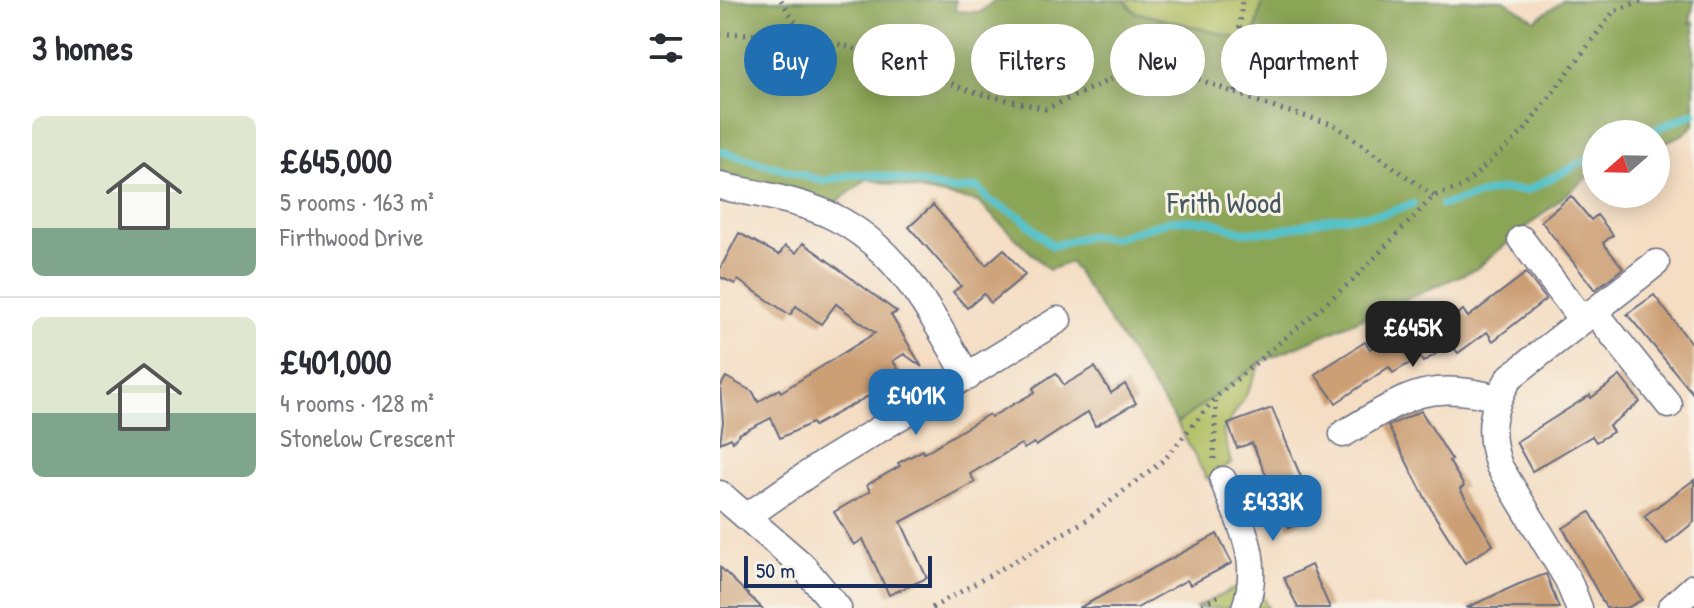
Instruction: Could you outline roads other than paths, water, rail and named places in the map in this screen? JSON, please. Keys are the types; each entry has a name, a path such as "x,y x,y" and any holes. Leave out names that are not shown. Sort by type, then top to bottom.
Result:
{"street":[{"path":"720,186 799,204 832,216 863,235 889,256 910,282 968,377"},
{"path":"1521,239 1669,405"},
{"path":"1579,608 1568,580 1499,466 1492,446 1491,423 1497,398 1510,377 1656,263"},
{"path":"749,515 824,463 968,377 1057,318"},
{"path":"1343,434 1427,391 1465,389 1497,398"},
{"path":"1223,480 1252,559 1254,579 1245,608"},
{"path":"720,494 749,515 802,565 838,608"},
{"path":"1671,608 1694,587"}],"waterway":[{"path":"1670,123 1694,113"},
{"path":"720,151 823,181 855,174 886,176 952,190 978,188 990,201 1021,217 1052,246 1087,236 1114,238 1172,220 1209,221 1243,232 1276,231 1332,218 1383,214 1413,204"},
{"path":"1442,205 1497,190 1528,190 1582,162"}],"park label":[{"name":"Frith Wood","path":"1224,202"}]}
